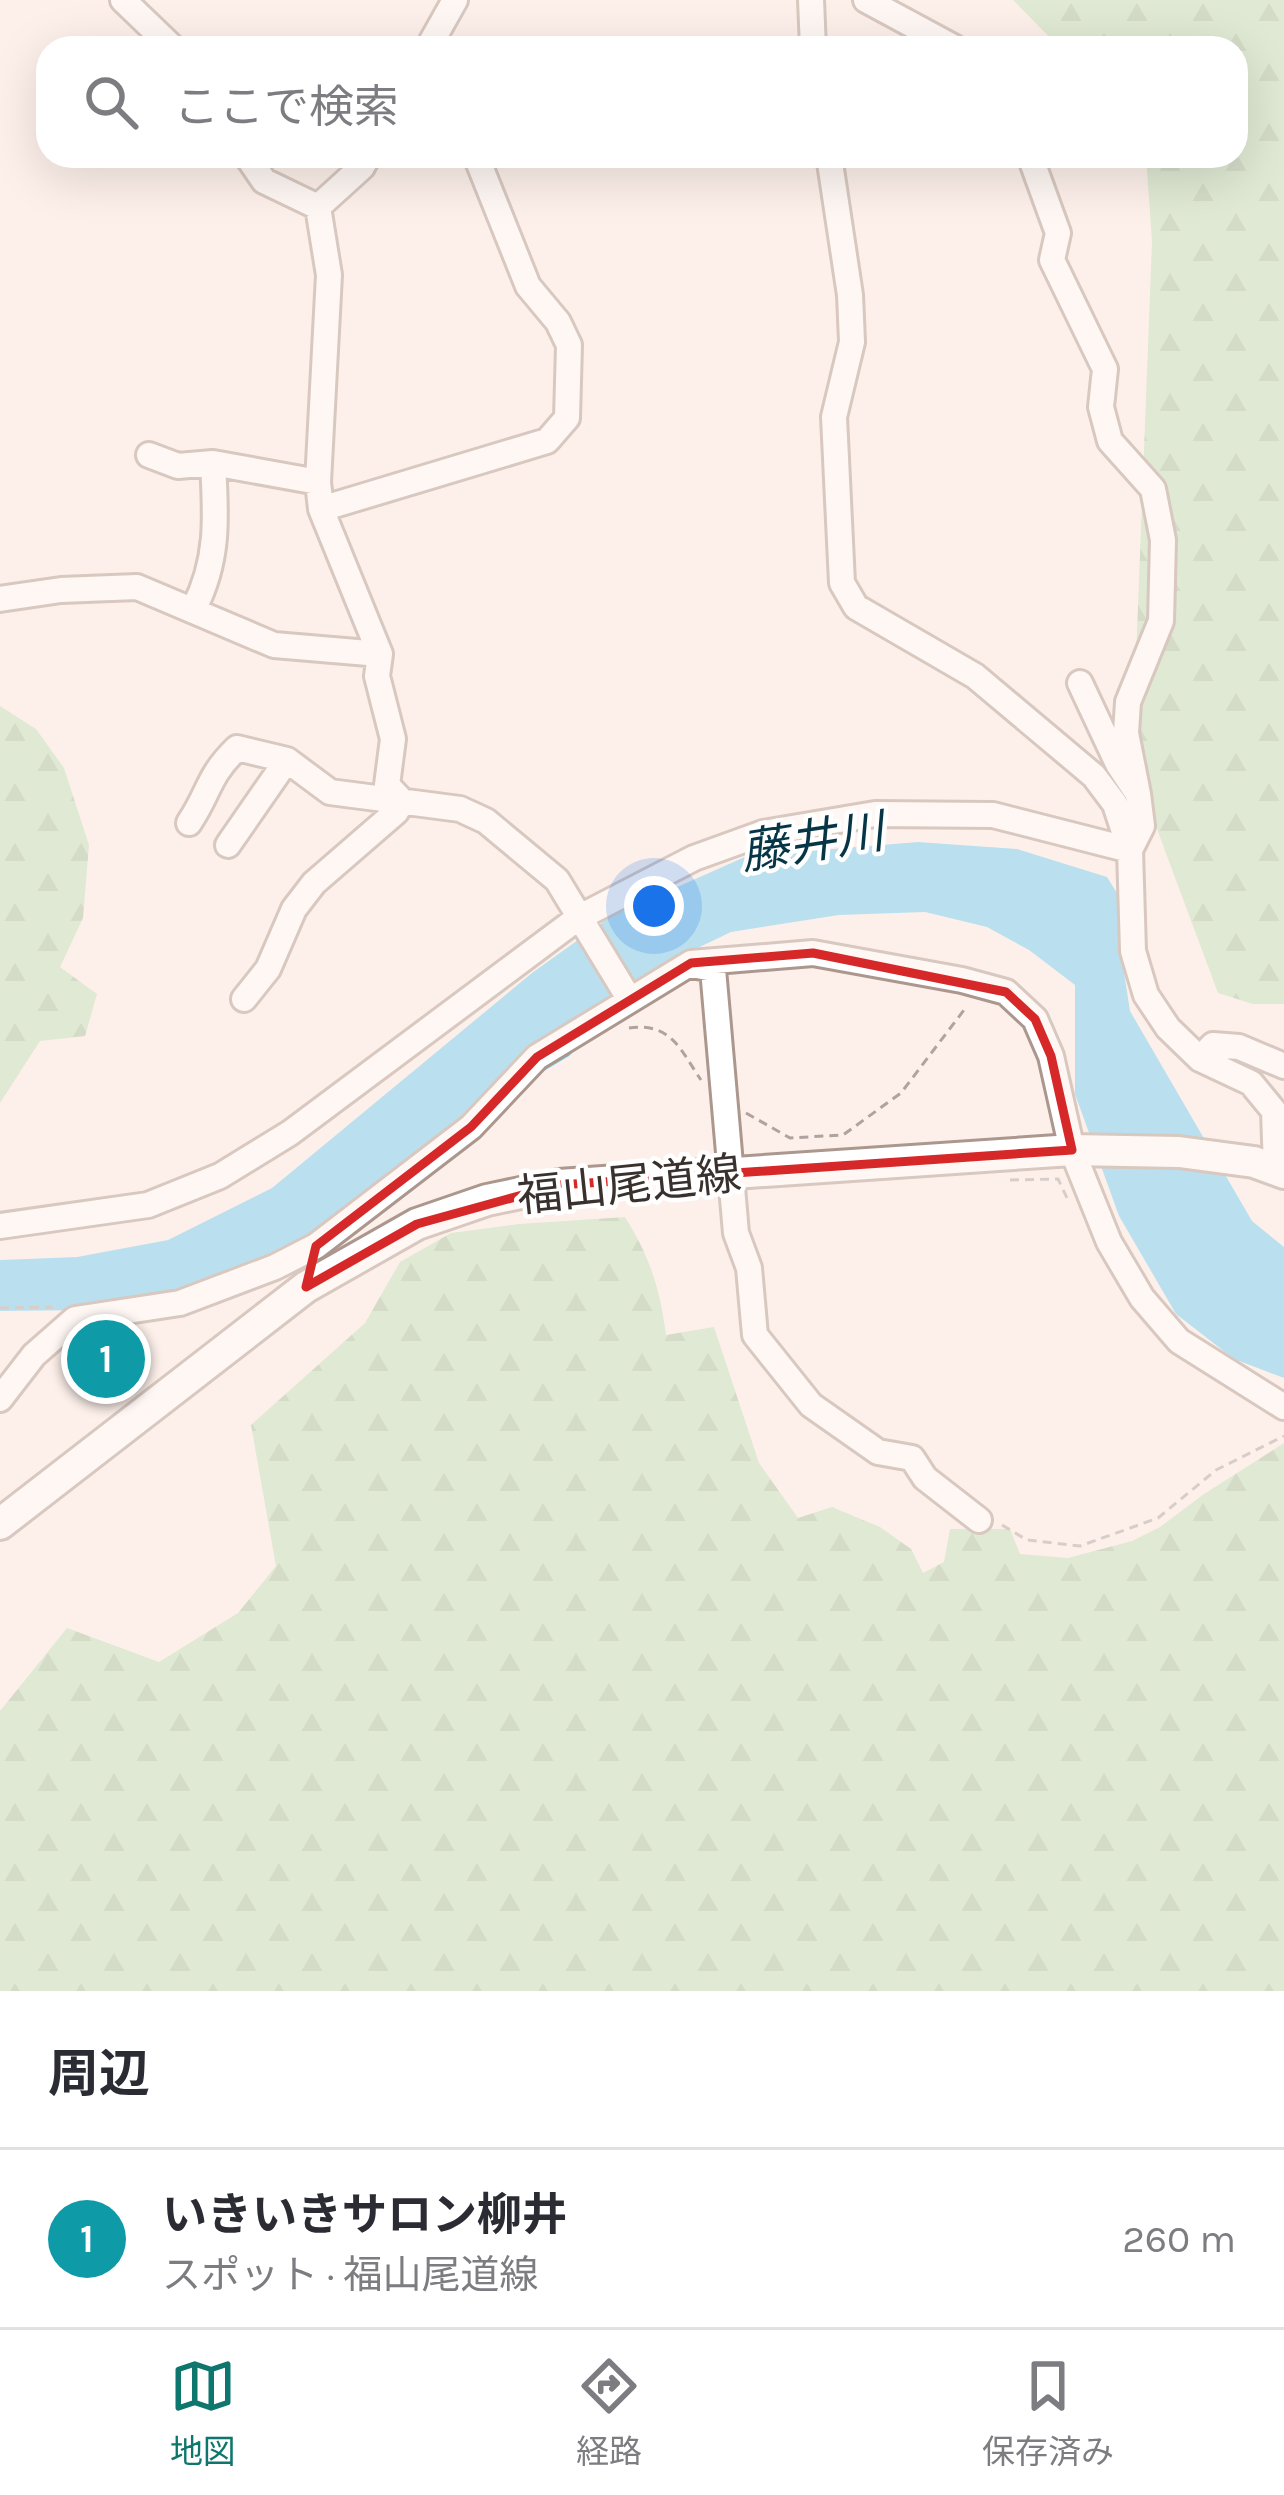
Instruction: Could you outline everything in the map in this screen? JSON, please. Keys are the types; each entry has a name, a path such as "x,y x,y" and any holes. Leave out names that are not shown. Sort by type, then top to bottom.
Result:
{"main road":[{"name":"福山尾道線","path":"0,1524 306,1287 417,1223 487,1200 559,1185 1078,1150 1179,1152 1272,1168"}],"street":[{"path":"123,0 160,36"},
{"path":"434,36 454,0"},
{"path":"811,0 812,36"},
{"path":"866,0 933,36"},
{"path":"255,168 264,182 318,207"},
{"path":"318,207 361,168"},
{"path":"321,508 547,441 567,418 569,344 558,322 528,286 481,168"},
{"path":"832,168 852,342 834,417 842,583 856,608 975,676 1094,776 1115,804 1130,850 1133,951 1146,995 1168,1028 1199,1059 1251,1083 1274,1111 1272,1168"},
{"path":"1034,168 1058,232 1052,260 1105,369 1101,407 1110,441 1153,489 1163,540 1161,622 1128,702 1126,733 1142,826 1130,850"},
{"path":"318,207 329,275 318,482 321,508 380,654 377,676 393,739 387,784 402,801"},
{"path":"149,455 178,466 213,464 318,482"},
{"path":"194,608 211,577 216,514 213,464"},
{"path":"0,599 61,590 137,587 274,645 380,654"},
{"path":"1081,682 1118,764 1138,794"},
{"path":"189,823 200,808 212,772 237,748 287,760 330,791 460,808 486,820 557,880 630,1000"},
{"path":"228,844 287,760"},
{"path":"244,999 268,969 294,909 314,883 396,812 402,801"},
{"path":"0,1226 148,1205 220,1176 290,1132 578,918 694,858 763,833 875,814 993,815 1130,850"},
{"path":"0,1399 34,1355 75,1319 179,1304 316,1246 471,1127 537,1057 692,963 813,953 1006,992 1035,1019 1108,1242 1142,1298 1179,1341 1284,1407"},
{"path":"692,963 694,968 713,969 736,1232 749,1268 755,1335 811,1405 878,1452 912,1458 925,1478 979,1520"},
{"path":"1199,1059 1213,1045 1240,1047 1284,1066"},
{"path":"306,1287 316,1246"}],"path":[{"path":"596,1021 609,1030 645,1025 682,1044 697,1076 723,1104 758,1117 790,1138 843,1135 902,1093 929,1058 974,996 962,980"},
{"path":"1011,1180 1058,1179 1073,1212"},
{"path":"0,1308 57,1307 75,1319"},
{"path":"979,1520 996,1521 1027,1540 1080,1546 1158,1518 1216,1470 1284,1436"}],"highlighted area":[{"path":"813,953 1006,992 1035,1019 1051,1056 1072,1150 559,1185 417,1224 306,1287 316,1246 471,1127 537,1057 691,963"}],"green space":[{"path":"1013,0 1284,0 1284,1004 1253,1004 1218,993 1132,762 1152,242 1147,168 1248,168 1248,36 1048,36"},
{"path":"0,706 36,729 64,768 89,845 83,918 60,967 97,994 85,1036 40,1041 0,1103"},
{"path":"625,1217 653,1274 666,1335 714,1327 759,1463 798,1518 832,1507 880,1527 911,1549 923,1573 944,1562 950,1529 1010,1529 1020,1554 1068,1558 1132,1541 1284,1443 1284,1991 0,1991 0,1711 67,1628 159,1662 238,1613 276,1566 251,1425 365,1323 400,1262 451,1233"}],"water":[{"path":"918,842 1017,849 1107,877 1122,901 1122,959 1130,1011 1252,1221 1284,1247 1284,1378 1234,1359 1176,1314 1119,1216 1075,1094 1075,985 1029,950 987,927 925,912 839,915 731,932 658,967 569,1056 448,1128 333,1222 248,1264 166,1295 88,1310 0,1311 0,1260 77,1257 168,1240 272,1188 532,973 610,917 747,856"}],"building":[{"path":"125,1336 135,1365 88,1382 78,1353"}],"place":[{"name":"いきいきサロン柳井","path":"106,1359"}],"water label":[{"name":"藤井川","path":"812,841"}]}
